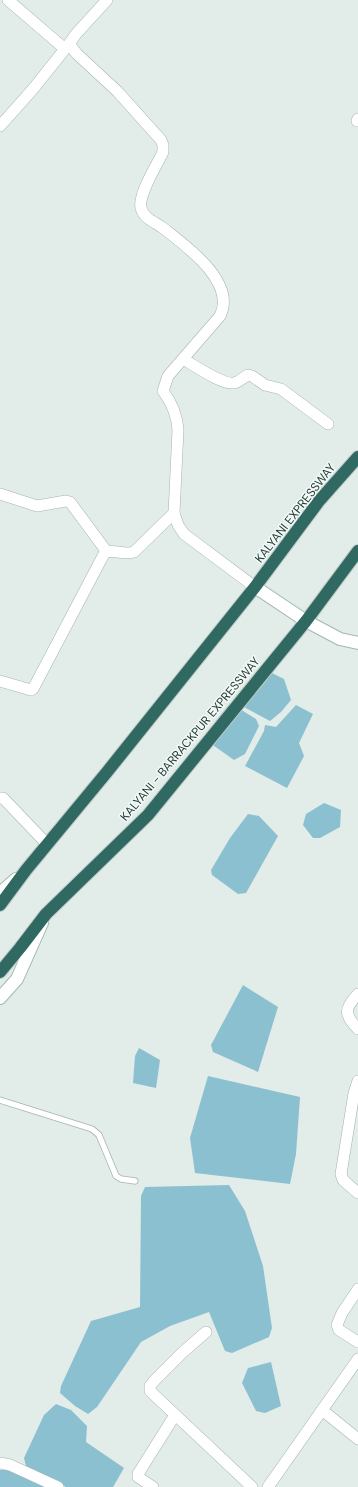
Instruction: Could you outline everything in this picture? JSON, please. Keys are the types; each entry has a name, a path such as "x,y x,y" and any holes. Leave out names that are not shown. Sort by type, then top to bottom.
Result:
{"highway":[{"name":"KALYANI EXPRESSWAY","path":"255,587 319,501 358,457"},
{"name":"KALYANI - BARRACKPUR EXPRESSWAY","path":"0,972 46,914 148,815 306,621 358,551"},
{"path":"0,905 26,870 107,772 255,587"}],"street":[{"path":"8,0 77,54 117,91 161,140 164,145 163,152 144,190 141,200 141,208 144,214 152,222 162,227 189,249 207,267 222,289 224,309 220,316 168,376 165,381 163,391 173,406 178,420 174,513 178,525 184,534 255,587 306,621 340,639 358,643"},
{"path":"0,126 33,89 76,34 107,0"},
{"path":"183,359 215,378 231,383 236,383 248,375 252,376 265,385 281,389 328,424"},
{"path":"0,494 37,506 66,501 70,502 107,552 130,554 134,552 174,513"},
{"path":"0,681 31,690 35,688 107,552"},
{"path":"0,798 3,798 47,844"},
{"path":"0,893 26,870"},
{"path":"0,998 17,979 46,914"},
{"path":"358,994 349,1003 347,1010 349,1017 358,1029"},
{"path":"358,1081 354,1093 341,1174 343,1180 358,1193"},
{"path":"358,1289 342,1313 337,1325 339,1330 358,1342"},
{"path":"206,1332 179,1356 150,1386 150,1391 252,1487"},
{"path":"268,1487 358,1359"},
{"path":"322,1410 358,1439"},
{"path":"154,1487 141,1479 138,1474 175,1415"},
{"path":"0,1463 10,1465 58,1487"}],"lane":[{"path":"0,1100 92,1129 98,1135 116,1176 121,1179 135,1181"}],"water":[{"path":"268,671 284,679 291,700 281,712 270,721 244,707 241,697"},
{"path":"230,703 256,719 259,726 245,754 234,760 210,743 205,735"},
{"path":"296,705 313,714 299,743 304,756 287,788 245,766 264,731 265,725 276,727"},
{"path":"324,803 341,810 340,827 320,838 313,838 303,825 306,814"},
{"path":"248,814 259,816 278,836 246,893 238,894 212,875 211,870 230,838"},
{"path":"243,985 278,1007 258,1072 213,1052 211,1045"},
{"path":"139,1048 160,1060 156,1088 133,1083 135,1056"},
{"path":"208,1076 300,1097 296,1154 290,1184 195,1173 190,1138"},
{"path":"229,1185 245,1211 263,1266 272,1328 269,1337 232,1353 225,1351 209,1312 170,1326 141,1342 97,1407 88,1414 75,1406 60,1393 61,1386 91,1321 140,1307 141,1196 145,1187"},
{"path":"271,1362 281,1406 265,1413 256,1411 242,1383 248,1368"},
{"path":"56,1404 71,1410 87,1426 86,1442 124,1468 113,1487 66,1487 26,1466 24,1458 44,1415"},
{"path":"0,1470 8,1470 45,1487 0,1487"}]}
